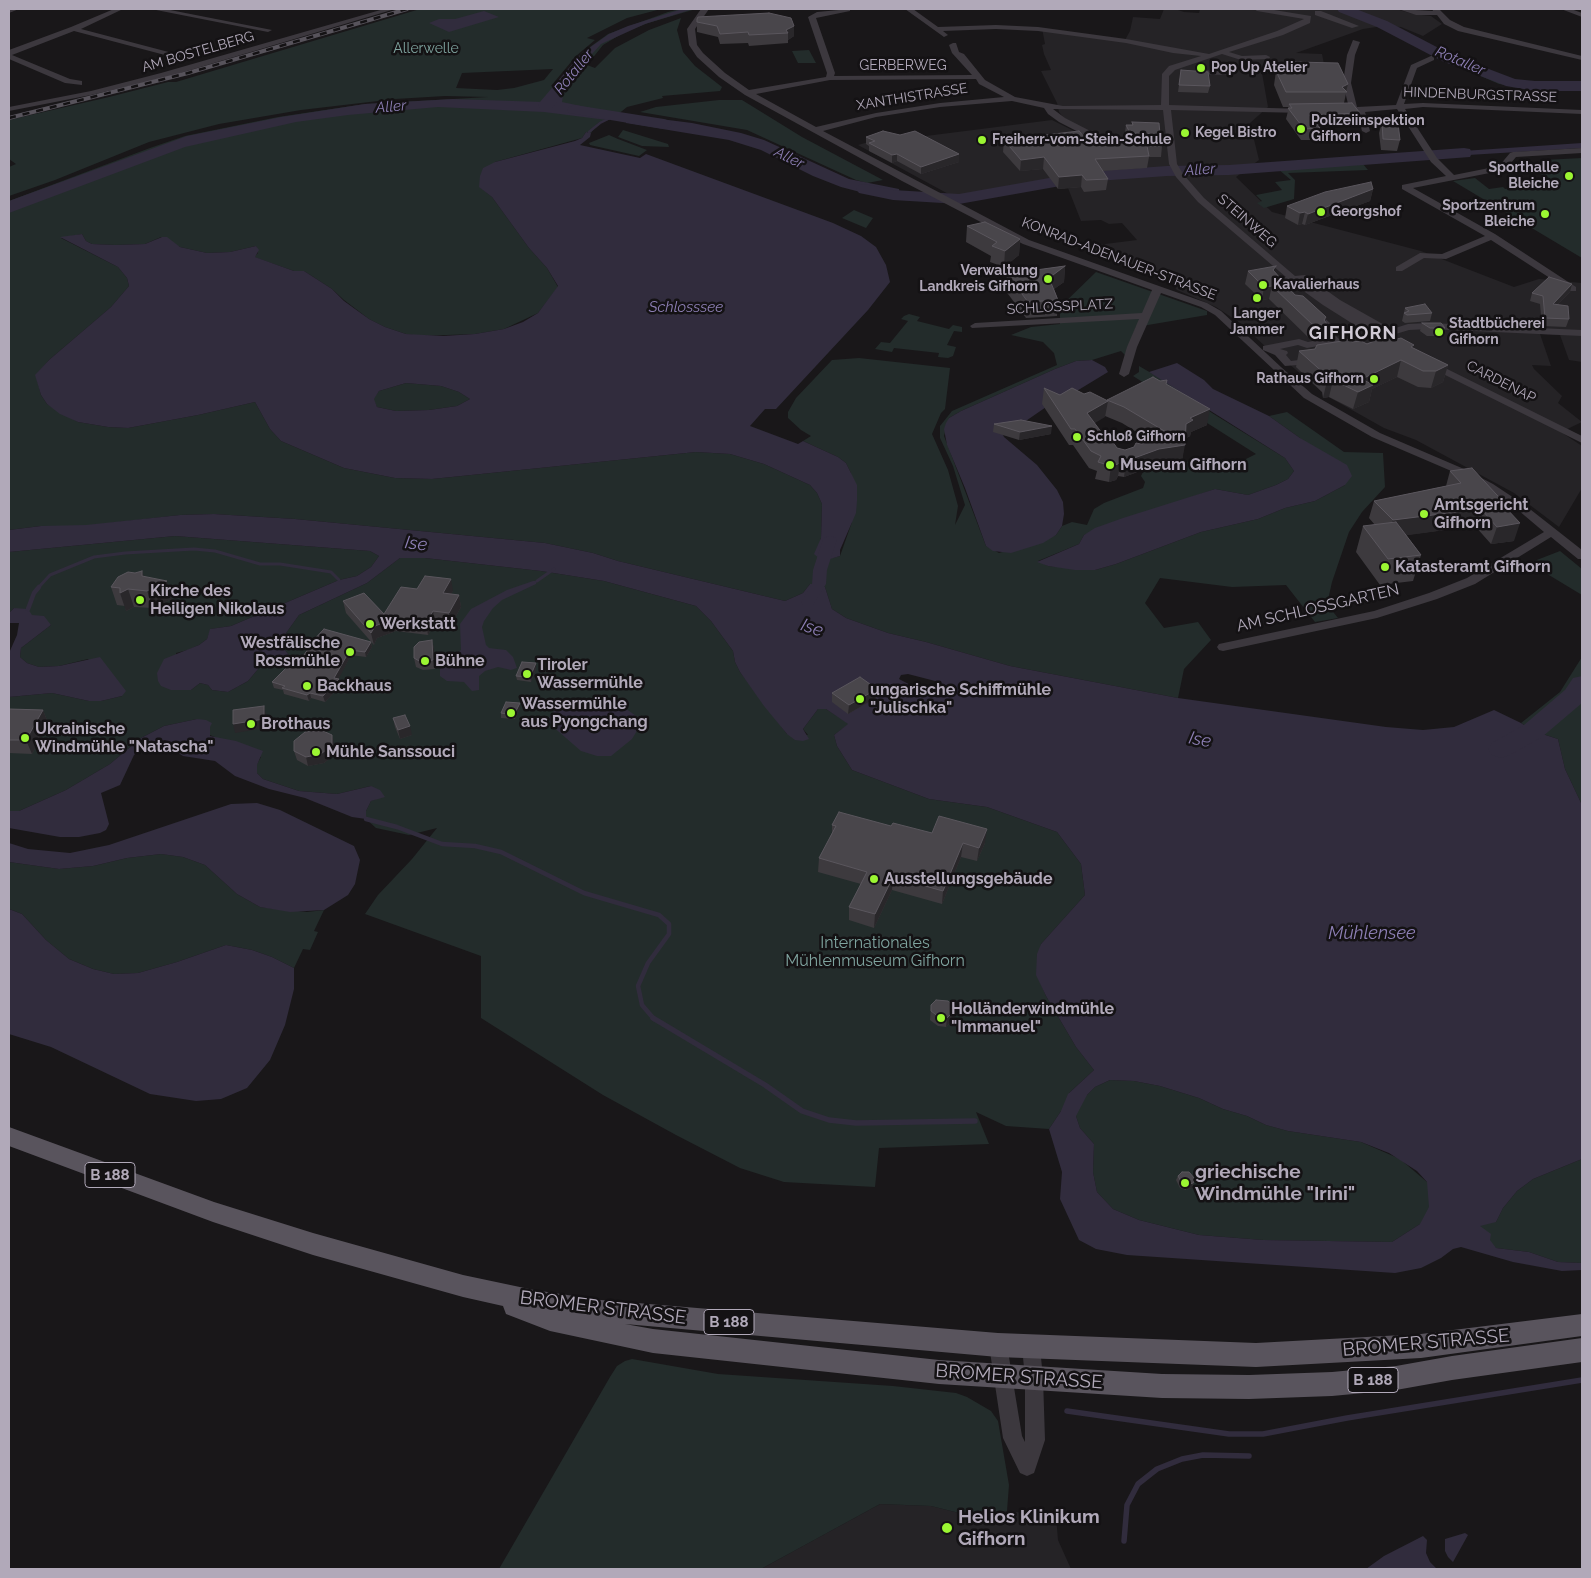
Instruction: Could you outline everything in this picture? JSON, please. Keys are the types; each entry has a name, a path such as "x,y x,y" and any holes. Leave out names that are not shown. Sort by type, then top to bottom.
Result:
{"main road":[{"name":"BROMER STRASSE","path":"9,1136 213,1212 313,1244 463,1286 534,1301 600,1311 998,1345 1256,1355 1421,1346 1509,1336 1582,1324"},
{"name":"BROMER STRASSE","path":"463,1286 550,1320 621,1336 786,1357 1002,1377 1162,1386 1249,1387 1332,1384 1396,1378 1452,1368 1582,1350"}],"street":[{"path":"9,12 15,9"},
{"path":"9,52 74,29 119,9"},
{"path":"155,9 268,30"},
{"name":"AM BOSTELBERG","path":"9,109 91,93 164,75 391,9"},
{"path":"829,78 831,73 812,17 816,14 847,9"},
{"path":"909,9 938,29 953,45 956,53 961,56 977,78 1013,99 1063,108 1168,108 1310,112"},
{"path":"1257,9 1308,18"},
{"path":"938,29 989,27 1038,29 1126,41 1173,51 1211,55 1280,33 1307,21 1308,18 1326,9"},
{"path":"1402,9 1416,13 1436,11 1447,22 1461,29 1582,58"},
{"path":"1564,9 1582,15"},
{"name":"KONRAD-ADENAUER-STRASSE","path":"704,10 691,30 692,45 722,76 748,93 1026,242 1204,305 1218,313 1308,396 1376,435 1460,471 1489,486 1522,508 1582,556"},
{"path":"1318,13 1355,26"},
{"path":"74,29 177,57"},
{"path":"1356,42 1351,55 1347,83 1366,131"},
{"name":"STEINWEG","path":"1173,51 1172,68 1165,76 1165,105 1168,108 1166,147 1176,171 1221,218 1297,282"},
{"path":"1222,52 1240,58 1266,57"},
{"path":"1206,64 1211,55"},
{"path":"9,56 68,81 79,83"},
{"path":"1430,58 1414,67 1398,106 1427,151 1452,177"},
{"path":"1172,68 1206,64 1225,73 1198,72"},
{"path":"1172,68 1186,70"},
{"name":"GERBERWEG","path":"748,93 822,81 829,78 977,78"},
{"name":"XANTHISTRASSE","path":"815,130 876,115 940,105 1013,99"},
{"path":"1047,106 1051,112 1062,120 1095,137 1106,142 1126,145"},
{"name":"HINDENBURGSTRASSE","path":"1326,112 1398,106 1458,106 1582,112"},
{"path":"1573,289 1492,236 1405,187 1502,168 1513,155 1582,150"},
{"path":"1399,269 1414,259 1423,256 1443,257 1492,236"},
{"path":"1302,277 1330,302 1384,329 1378,335 1399,348 1386,350 1374,344 1359,349 1360,352 1349,354 1340,348 1330,350 1334,354 1303,358 1307,362 1289,364 1280,355 1283,353 1267,348 1299,342 1307,345 1335,340 1328,333 1334,332 1303,304 1297,305 1277,282 1297,282 1302,277"},
{"path":"1124,374 1132,347 1158,288"},
{"name":"SCHLOSSPLATZ","path":"975,326 1146,316"},
{"path":"1272,351 1351,343 1408,327 1429,326 1582,333"},
{"name":"CARDENAP","path":"1378,335 1578,438"},
{"name":"AM SCHLOSSGARTEN","path":"1223,646 1377,614 1434,596 1471,581 1552,532"},
{"path":"998,1345 1013,1438 1027,1466 1035,1440 1032,1347"}],"shaded area":[{"path":"1164,9 1199,13 1200,9 1396,9 1413,14 1431,16 1442,24 1423,36 1401,27 1383,26 1363,29 1296,53 1322,54 1326,74 1262,73 1268,107 1250,123 1259,160 1236,177 1272,212 1421,251 1514,287 1539,279 1582,283 1582,362 1569,360 1560,335 1540,334 1551,366 1532,365 1562,396 1558,403 1582,422 1561,432 1582,446 1582,488 1559,527 1514,493 1416,440 1384,428 1327,396 1267,348 1240,323 1216,307 1177,290 1169,280 1156,272 1081,247 1137,240 1122,223 1109,224 1101,220 1081,221 1068,188 1076,179 1108,177 1106,173 1063,177 954,197 858,145 883,138 918,137 1052,120 1076,132 1095,148 1082,135 1087,131 1064,118 1059,112 1057,103 1041,71 1051,70 1042,45 1045,44 1042,28 1125,40 1130,31 1133,17 1160,19"},
{"name":"Helios Klinikum Gifhorn","path":"880,1504 931,1506 975,1517 1007,1511 1056,1516 1058,1540 1071,1569 761,1569"}],"green space":[{"name":"Allerwelle","path":"420,9 661,9 627,18 587,38 595,40 576,56 551,86 556,87 583,52 608,34 668,12 680,9 696,9 648,23 623,33 603,45 587,65 595,68 615,48 649,30 681,18 677,30 683,52 695,66 722,87 720,91 662,96 663,98 627,107 612,119 598,123 591,133 586,132 582,138 495,162 480,187 492,197 529,248 547,268 558,287 538,313 504,329 475,334 420,336 406,334 385,327 369,319 332,289 304,271 294,271 254,257 258,253 256,246 230,252 207,253 180,247 161,237 145,244 115,245 92,244 86,241 82,234 61,238 118,267 127,278 129,286 111,307 49,360 36,375 41,395 47,404 78,422 128,428 255,402 270,429 281,441 344,468 395,478 432,479 696,452 730,454 764,464 810,485 817,493 822,504 821,538 817,555 828,559 840,556 852,522 851,473 846,463 838,457 803,441 811,436 788,418 788,412 796,398 832,360 859,358 950,368 945,409 941,413 932,434 948,470 958,506 955,525 965,505 953,466 940,438 940,426 952,411 1057,365 1054,353 1043,342 1011,335 1031,327 1060,324 1060,307 1096,272 1207,311 1207,315 1136,327 1125,355 1121,351 1092,360 1076,361 949,418 944,436 986,546 999,553 1056,535 1062,526 1072,522 1087,525 1094,509 1104,503 1143,488 1145,482 1141,476 1143,472 1183,461 1190,462 1202,469 1207,467 1218,473 1256,454 1133,376 1139,372 1139,366 1182,391 1212,413 1285,458 1294,471 1288,479 1248,495 1215,489 1084,535 1079,544 1038,561 1048,566 1095,570 1201,532 1258,519 1285,508 1315,501 1345,485 1300,438 1269,416 1287,412 1344,452 1383,453 1385,487 1362,512 1349,532 1332,582 1328,600 1330,608 1338,618 1315,622 1286,585 1232,587 1160,578 1145,603 1164,628 1198,622 1211,640 1184,669 1178,698 1010,666 888,633 846,618 832,609 825,587 810,584 803,593 785,601 618,561 593,553 545,543 295,519 214,514 180,515 85,526 41,526 9,530 9,201 185,136 278,117 365,104 488,97 445,96 395,99 301,110 219,124 149,142 55,180 9,196 9,167 16,164 9,159 9,120 168,82 176,82","holes":["553,69 544,80 514,88 497,90 456,88 462,73"]},
{"path":"1340,9 1352,9 1360,12 1447,54 1502,77 1518,82 1582,83 1582,88 1542,89 1499,84 1435,56 1377,23"},
{"path":"809,50 816,63 798,63 792,51"},
{"path":"719,100 742,100 802,137 883,180 867,183 856,180 747,130 640,112 656,107"},
{"path":"623,130 668,144 669,147 642,146 618,137"},
{"path":"609,135 647,150 639,156 590,145 589,143"},
{"name":"Sportzentrum Bleiche","path":"1582,158 1582,258 1453,181 1475,178 1489,189 1542,185 1541,183 1554,181 1540,174 1543,167 1551,166 1544,160"},
{"path":"1363,164 1368,170 1288,173 1295,180 1294,199 1264,208 1257,203 1262,201 1256,195 1282,190 1275,182 1291,180 1278,169"},
{"path":"854,210 873,218 866,228 842,218"},
{"path":"909,314 920,317 917,321 949,329 953,325 962,327 962,332 954,331 947,345 956,347 953,356 948,358 938,357 939,353 894,348 892,352 875,349 881,342 890,343 908,321 901,319"},
{"path":"406,383 441,386 459,392 470,399 457,406 429,410 396,411 377,407 373,399 379,391"},
{"name":"Internationales Mühlenmuseum Gifhorn","path":"175,536 370,551 379,556 371,567 357,576 339,580 231,626 211,629 207,639 199,645 176,653 191,690 200,683 208,685 212,690 228,692 248,681 259,668 268,664 283,663 289,655 279,643 299,615 367,583 400,558 425,558 541,571 604,581 696,606 711,621 733,651 735,662 740,672 787,734 808,735 803,729 818,709 826,709 849,724 834,735 837,746 852,770 929,799 987,807 1057,832 1081,864 1085,895 1041,944 1037,975 1046,996 1076,1047 1094,1070 1069,1093 1087,1095 1095,1087 1110,1080 1134,1081 1160,1086 1199,1098 1266,1125 1288,1131 1361,1142 1400,1159 1427,1182 1496,1222 1503,1208 1517,1191 1533,1179 1582,1159 1582,1263 1558,1262 1529,1252 1496,1248 1420,1224 1392,1242 1263,1240 1199,1235 1139,1220 1113,1209 1097,1192 1093,1172 1094,1144 1080,1128 1076,1116 1061,1111 1049,1129 1006,1126 976,1112 989,1144 879,1148 875,1187 784,1182 740,1168 676,1135 603,1095 481,1018 481,956 365,914 378,895 412,859 437,828 409,835 376,828 366,819 366,811 371,801 376,799 371,786 337,794 299,791 263,779 257,773 257,764 261,757 210,735 210,727 197,719 164,726 141,738 110,764 66,790 19,811 9,811 9,697 52,693 89,701 101,701 122,696 88,659 59,666 39,667 27,663 20,657 21,648 51,625 14,608 9,613 9,552"},
{"path":"1560,551 1582,569 1582,595 1529,563"},
{"path":"1582,657 1582,805 1565,769 1558,739 1533,731 1521,723 1560,692"},
{"path":"161,854 183,857 205,865 237,894 260,907 307,912 324,910 314,931 318,932 310,950 303,949 294,968 252,950 226,945 138,973 114,974 93,969 69,959 46,940 22,914 9,909 9,862 59,869 93,866 127,858"},
{"path":"632,1359 718,1374 893,1386 956,1393 967,1397 991,1411 998,1421 1009,1485 1007,1511 975,1517 931,1506 880,1504 761,1569 499,1569 610,1377 617,1366"}],"water":[{"path":"682,9 693,9 645,24 601,44 570,87 557,86 585,51 609,34"},
{"path":"484,11 499,17 449,32 429,23 439,19 455,19"},
{"path":"549,96 563,96 562,102 614,113 607,120 544,112 438,107 296,122 185,147 9,213 9,201 187,136 281,117 365,104 453,99 543,102"},
{"path":"629,115 692,123 741,133 764,140 849,179 899,189 901,200 841,187 813,176 761,150 729,140 626,123 624,120"},
{"name":"Schlosssee","path":"586,132 591,133 590,137 580,145 640,158 646,154 833,223 861,236 876,247 886,265 890,282 868,310 776,409 765,409 750,426 798,444 803,441 838,457 846,463 857,485 857,501 856,513 840,550 840,556 827,560 820,559 814,554 821,538 822,504 817,493 810,485 764,464 730,454 696,452 432,479 395,478 344,468 281,441 270,429 255,402 128,428 78,422 60,414 47,404 41,395 35,375 49,360 111,307 129,286 127,278 118,267 60,237 82,234 86,241 92,244 115,245 145,244 162,237 167,237 180,247 207,253 230,252 256,246 259,250 255,257 294,271 304,271 332,289 344,301 369,319 406,334 443,336 475,334 504,329 523,322 538,313 558,286 547,268 529,248 492,197 479,187 480,176 483,168 495,162 582,138","holes":["406,383 441,386 459,392 470,399 457,406 429,410 396,411 377,407 374,399 379,391"]},
{"path":"1582,143 1582,148 1436,157 1433,153"},
{"path":"1092,360 1105,367 1108,372 1052,406 1049,405 1020,425 1002,433 1004,437 1037,465 1057,490 1063,502 1062,526 1056,535 1043,543 1011,553 993,551 986,546 947,445 944,429 946,423 949,418 961,411 1055,369 1076,361"},
{"path":"1177,363 1204,380 1213,389 1269,416 1300,438 1347,465 1352,476 1345,485 1315,501 1285,508 1258,519 1201,532 1095,570 1075,570 1048,566 1037,562 1079,544 1084,535 1095,528 1123,518 1215,489 1248,495 1288,479 1294,471 1285,458 1149,372"},
{"name":"Mühlensee","path":"214,514 295,519 545,543 593,553 618,561 785,601 803,593 810,584 819,584 825,587 832,609 846,618 888,633 1010,666 1178,698 1386,727 1423,730 1454,727 1494,710 1533,731 1558,739 1565,769 1582,805 1582,1159 1533,1179 1517,1191 1503,1208 1496,1222 1480,1226 1491,1234 1490,1240 1496,1248 1529,1252 1558,1262 1582,1263 1582,1270 1562,1271 1513,1262 1461,1247 1453,1249 1441,1258 1421,1268 1395,1273 1127,1255 1096,1249 1079,1240 1060,1199 1062,1172 1049,1129 1061,1111 1068,1094 1094,1070 1076,1047 1036,975 1037,954 1041,944 1085,895 1081,864 1057,832 987,807 929,799 852,770 837,746 834,735 848,724 826,709 818,709 803,729 809,739 803,741 795,740 787,734 764,706 740,672 735,662 733,651 711,621 696,606 604,581 541,571 425,558 400,558 367,583 299,615 279,643 289,655 288,660 283,663 268,664 259,668 248,681 228,692 212,690 208,685 200,683 191,690 171,690 161,686 158,681 157,673 164,659 199,645 207,639 210,629 231,626 339,580 357,576 371,567 379,556 370,551 175,536 9,552 9,530 41,526 86,525 180,515","holes":["908,674 939,682 942,687 941,691 918,689 899,679 901,675","1110,1080 1134,1081 1160,1086 1199,1098 1266,1125 1288,1131 1361,1142 1389,1153 1417,1171 1427,1182 1429,1207 1420,1224 1392,1242 1263,1240 1199,1235 1139,1220 1113,1209 1097,1192 1093,1172 1094,1144 1080,1128 1076,1116 1087,1095 1095,1087"]},
{"path":"537,581 536,584 502,600 493,608 482,627 486,645 489,648 506,650 513,657 517,668 511,670 498,667 485,671 479,676 479,690 472,691 464,682 447,681 440,676 440,669 461,650 460,624 471,609 507,590"},
{"path":"14,608 28,609 32,615 44,616 51,625 21,648 20,657 27,663 39,667 59,666 100,657 126,691 122,696 101,701 89,701 52,693 9,697 9,653 17,635 19,623 9,623 9,613"},
{"path":"586,700 605,701 622,706 639,718 638,729 632,739 611,756 597,756 581,751 551,725 549,718 554,711"},
{"path":"197,719 212,723 210,736 236,741 263,751 257,765 257,773 263,779 299,791 337,794 371,786 380,790 385,797 371,801 366,811 366,819 352,817 305,798 269,789 235,776 215,761 183,756 177,752 174,745 165,740 147,743 134,755 120,785 101,793 109,824 106,830 79,837 60,837 9,828 9,811 19,811 66,790 110,764 141,738 164,726"},
{"path":"257,803 280,810 354,846 360,860 355,884 348,895 324,910 290,912 260,907 237,894 205,865 183,857 161,854 127,858 93,866 59,869 9,862 9,843 28,849 70,853 109,845 231,804"},
{"path":"9,909 22,914 46,940 69,959 93,969 114,974 138,973 226,945 252,950 294,968 294,989 285,1025 270,1060 247,1088 221,1099 196,1101 150,1094 51,1047 9,1034"},
{"path":"1465,1533 1468,1535 1453,1562 1445,1551 1445,1539"},
{"path":"1423,1536 1427,1540 1426,1553 1430,1562 1437,1569 1366,1569 1384,1556"}],"building":[{"path":"769,13 791,18 794,26 786,30 788,33 749,35 748,32 720,34 717,26 697,22 698,17"},
{"path":"1295,62 1338,63 1348,84 1342,87 1347,92 1286,92 1276,71"},
{"path":"1181,70 1208,72 1210,86 1179,85"},
{"path":"1352,103 1360,113 1309,115 1320,128 1304,129 1288,108 1292,108 1289,104"},
{"path":"1132,122 1159,123 1160,134 1130,133 1126,125 1133,125"},
{"path":"1382,122 1398,123 1400,140 1383,139"},
{"path":"883,131 900,135 915,131 959,154 921,167 897,154 892,155 869,143 875,141 866,137"},
{"path":"1079,131 1087,140 1124,138 1162,139 1162,146 1147,146 1149,156 1095,159 1108,179 1086,180 1082,175 1059,177 1044,157 1021,160 1004,140"},
{"path":"1371,182 1373,189 1308,214 1305,212 1300,213 1287,206 1325,192"},
{"path":"985,222 1020,239 1005,251 992,246 997,242 967,226"},
{"path":"1065,266 1049,278 1058,300 1028,302 1007,274"},
{"path":"1276,266 1273,270 1295,295 1303,296 1326,317 1324,320 1327,324 1314,326 1272,286 1264,287 1248,271"},
{"path":"1549,277 1572,284 1553,304 1568,306 1569,319 1545,318 1543,296 1532,293"},
{"path":"1425,304 1432,313 1407,315 1404,313 1409,311 1405,308"},
{"path":"1422,323 1441,323 1445,328 1430,328"},
{"path":"1385,337 1401,338 1414,345 1411,347 1448,365 1436,371 1423,371 1401,360 1362,379 1373,385 1358,392 1333,380 1327,381 1326,375 1299,351 1315,349 1317,345 1342,341 1345,338 1352,342 1361,341 1367,344"},
{"path":"1153,377 1160,381 1167,380 1166,384 1210,409 1190,418 1193,420 1186,424 1185,445 1159,449 1126,461 1121,460 1118,464 1111,466 1098,462 1101,456 1091,451 1075,429 1071,429 1044,388 1060,395 1072,388 1084,394 1090,392 1108,401 1087,413 1102,433 1108,435 1117,448 1125,450 1134,447 1136,443 1142,444 1171,435 1124,407 1107,400"},
{"path":"1021,420 1052,426 1020,432 994,424"},
{"path":"1472,468 1520,523 1497,527 1481,509 1393,520 1374,501 1461,483 1450,471"},
{"path":"1396,522 1421,555 1388,559 1363,526"},
{"path":"142,571 142,576 167,581 147,591 128,589 120,593 120,588 111,587 118,577 128,572"},
{"path":"425,576 451,579 443,593 459,595 449,613 433,611 426,623 393,619 375,626 371,633 343,601 364,593 384,614 401,587 417,589"},
{"path":"324,629 371,642 365,652 350,650 334,678 339,679 323,696 310,693 307,695 282,688 285,686 272,682 289,665 296,667 310,646 308,646"},
{"path":"432,640 433,660 421,662 414,658 414,647 419,642"},
{"path":"522,662 536,663 530,677 516,676"},
{"path":"860,677 877,689 849,705 832,693"},
{"path":"506,702 520,703 514,715 501,713"},
{"path":"264,706 264,719 233,724 233,710"},
{"path":"9,709 43,710 26,740 9,740"},
{"path":"405,715 410,726 398,730 393,718"},
{"path":"321,730 332,735 332,745 321,754 306,757 294,751 294,741 305,732"},
{"path":"839,812 891,826 893,823 932,833 939,816 987,829 979,848 963,843 943,891 893,877 875,914 849,907 867,872 819,858 836,826 832,825"},
{"path":"936,1000 948,1001 953,1005 954,1011 947,1018 939,1017 931,1011 931,1005"},
{"path":"1182,1172 1189,1172 1195,1179 1193,1183 1187,1185 1182,1183 1178,1176"}],"waterway":[{"name":"Rotaller","path":"1344,9 1382,24 1447,58 1512,83 1535,86 1582,86"},
{"name":"Rotaller","path":"546,105 585,58"},
{"name":"Aller","path":"575,110 664,124"},
{"path":"589,132 600,123 614,116"},
{"name":"Aller","path":"865,189 893,195 959,199 1083,177 1167,171 1229,170 1464,153"},
{"path":"808,602 819,584 820,570 830,539"},
{"path":"38,588 50,575 94,557 125,553 194,549 215,551 260,564 280,564 331,572 339,580"},
{"path":"537,581 554,569"},
{"path":"28,609 34,593 39,587"},
{"name":"Ise","path":"1501,749 1533,731 1574,696 1582,684"},
{"path":"366,819 397,827 442,844 475,846 501,852 584,893 659,915 669,924 669,934 648,963 638,986 642,1005 653,1018"},
{"path":"653,1018 765,1085 802,1111 829,1120 856,1123 975,1121"},
{"path":"1067,1411 1229,1434 1263,1434 1347,1418 1582,1380"},
{"path":"1124,1541 1127,1505 1138,1484 1157,1469 1182,1459 1203,1455 1249,1456"}],"tunnel":[{"path":"1210,66 1215,67"}],"railway":[{"path":"9,118 188,73 407,9"}],"place":[{"name":"Pop Up Atelier","path":"1201,68"},
{"name":"Polizeiinspektion Gifhorn","path":"1301,129"},
{"name":"Kegel Bistro","path":"1185,133"},
{"name":"Freiherr-vom-Stein-Schule","path":"982,140"},
{"name":"Sporthalle Bleiche","path":"1569,176"},
{"name":"Georgshof","path":"1321,212"},
{"name":"Sportzentrum Bleiche","path":"1545,214"},
{"name":"Verwaltung Landkreis Gifhorn","path":"1048,279"},
{"name":"Kavalierhaus","path":"1263,285"},
{"name":"Langer Jammer","path":"1257,298"},
{"name":"Stadtbücherei Gifhorn","path":"1439,332"},
{"name":"Rathaus Gifhorn","path":"1374,379"},
{"name":"Schloß Gifhorn","path":"1077,437"},
{"name":"Museum Gifhorn","path":"1110,465"},
{"name":"Amtsgericht Gifhorn","path":"1424,514"},
{"name":"Katasteramt Gifhorn","path":"1385,567"},
{"name":"Kirche des Heiligen Nikolaus","path":"140,600"},
{"name":"Werkstatt","path":"370,624"},
{"name":"Westfälische Rossmühle","path":"350,652"},
{"name":"Bühne","path":"425,661"},
{"name":"Tiroler Wassermühle","path":"527,674"},
{"name":"Backhaus","path":"307,686"},
{"name":"ungarische Schiffmühle \"Julischka\"","path":"860,699"},
{"name":"Wassermühle aus Pyongchang","path":"511,713"},
{"name":"Brothaus","path":"251,724"},
{"name":"Ukrainische Windmühle \"Natascha\"","path":"25,738"},
{"name":"Mühle Sanssouci","path":"316,752"},
{"name":"Ausstellungsgebäude","path":"874,879"},
{"name":"Holländerwindmühle \"Immanuel\"","path":"941,1018"},
{"name":"griechische Windmühle \"Irini\"","path":"1185,1183"},
{"name":"Helios Klinikum Gifhorn","path":"947,1528"}],"district":[{"name":"GIFHORN","path":"1353,334"}]}
